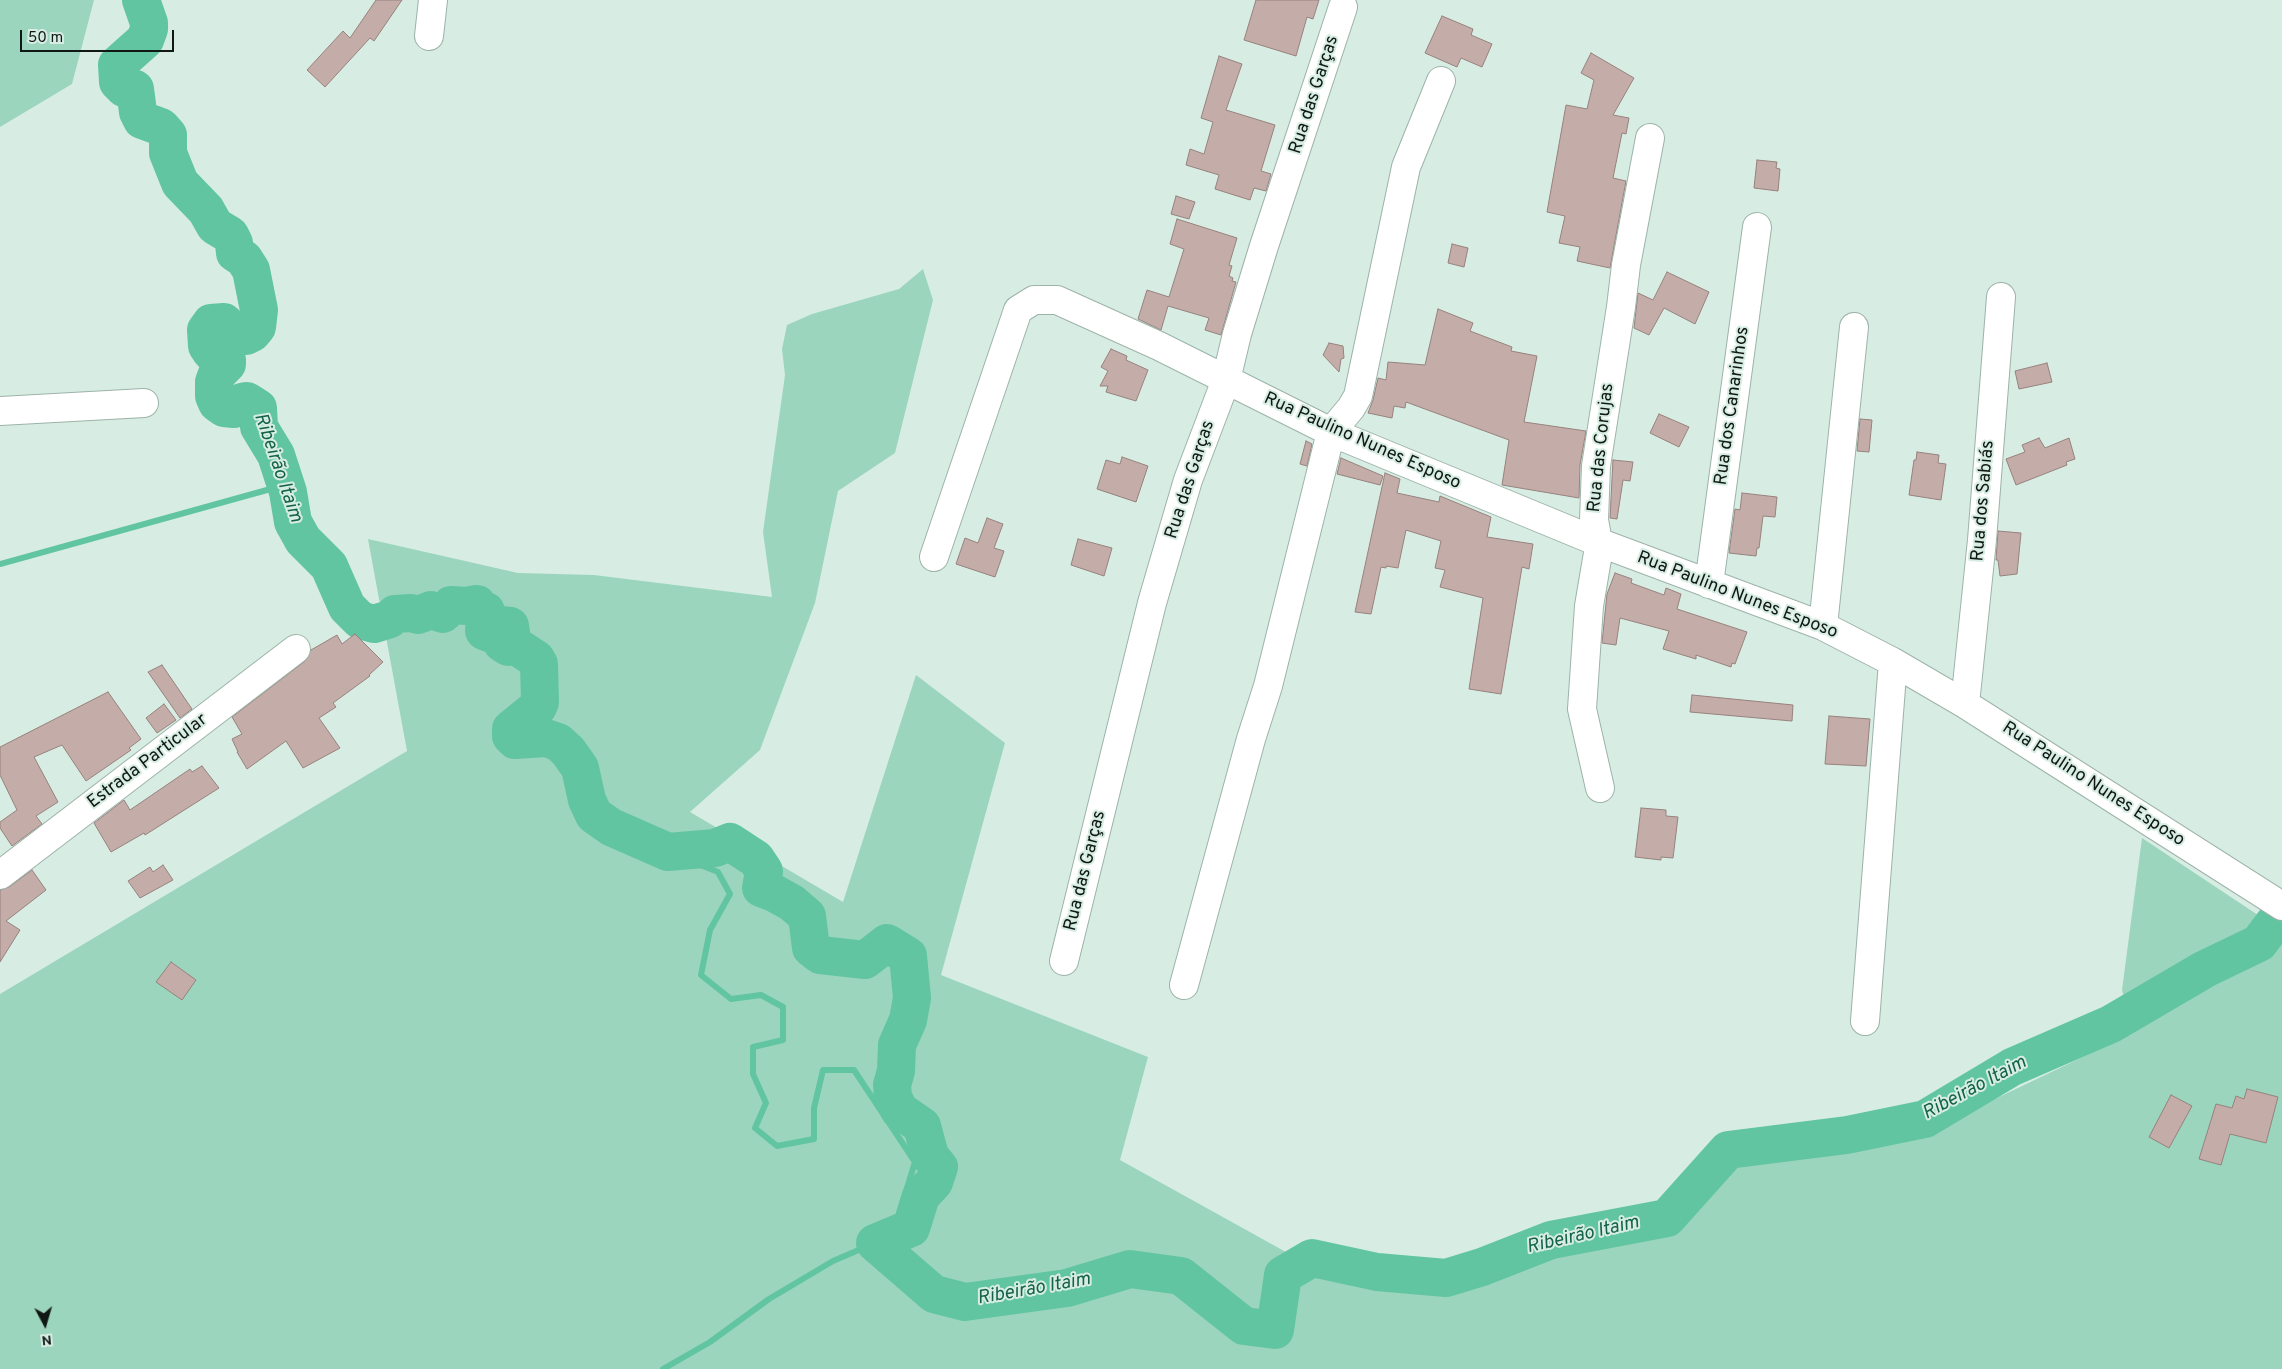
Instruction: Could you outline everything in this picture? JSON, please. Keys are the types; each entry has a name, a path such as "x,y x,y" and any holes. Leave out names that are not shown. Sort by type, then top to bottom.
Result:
{"street":[{"path":"429,36 433,0"},
{"name":"Rua das Garças","path":"1064,960 1152,603 1188,480 1226,380 1264,246 1343,7"},
{"path":"1184,985 1251,739 1268,686 1331,432 1351,408 1358,396 1406,167 1441,81"},
{"name":"Rua das Corujas","path":"1600,788 1582,709 1589,606 1598,542 1594,531 1596,466 1626,265 1650,138"},
{"name":"Rua dos Canarinhos","path":"1709,584 1758,227"},
{"name":"Rua dos Sabiás","path":"1966,704 1982,540 2000,297"},
{"name":"Rua Paulino Nunes Esposo","path":"934,557 1018,310 1034,300 1057,300 1159,346 1331,432 1598,542 1823,626 1893,662 1966,704 2282,906"},
{"path":"1823,626 1854,327"},
{"path":"0,411 144,403"},
{"name":"Estrada Particular","path":"0,875 296,649"},
{"path":"1865,1021 1893,662"}],"green space":[{"path":"0,0 94,0 72,84 0,127"},
{"path":"923,269 933,300 895,453 838,491 815,603 760,750 690,812 843,902 916,675 1005,743 941,975 1148,1057 1120,1160 1322,1272 1451,1290 1550,1256 1673,1235 1733,1165 1930,1130 2133,1033 2122,990 2142,838 2282,931 2282,1369 0,1369 0,994 407,751 368,539 518,573 594,575 772,597 763,532 785,375 782,349 787,325 812,314 899,289"}],"building":[{"path":"376,0 402,0 374,41 370,38 325,87 307,70 343,31 350,38"},
{"path":"1256,0 1319,0 1313,19 1307,17 1296,56 1244,40"},
{"path":"1442,16 1473,29 1471,35 1492,44 1482,67 1461,58 1457,67 1425,53"},
{"path":"1591,53 1634,78 1613,115 1629,118 1626,134 1622,133 1613,178 1626,181 1610,268 1577,261 1580,247 1559,243 1565,216 1547,212 1566,105 1587,109 1594,80 1581,73"},
{"path":"1219,56 1242,64 1226,110 1275,125 1261,171 1271,174 1266,191 1254,188 1250,200 1215,189 1219,175 1186,165 1190,149 1204,154 1213,122 1201,118"},
{"path":"1757,160 1777,162 1776,168 1780,169 1778,191 1754,188"},
{"path":"1176,196 1195,202 1189,219 1171,214"},
{"path":"1177,219 1237,238 1229,265 1232,266 1229,276 1233,278 1232,281 1236,282 1221,335 1205,330 1209,318 1168,306 1161,330 1138,319 1147,290 1169,297 1184,249 1170,244"},
{"path":"1452,244 1468,248 1464,267 1448,263"},
{"path":"1667,272 1709,292 1695,324 1664,308 1649,335 1634,328 1638,293 1653,300"},
{"path":"1438,309 1473,323 1470,331 1512,347 1511,351 1537,356 1524,422 1586,431 1580,465 1579,498 1502,485 1509,440 1406,402 1405,408 1394,406 1392,418 1368,413 1378,378 1386,380 1388,362 1425,365"},
{"path":"1329,343 1343,346 1344,358 1341,359 1339,372 1323,355"},
{"path":"1111,349 1127,356 1126,360 1148,370 1136,401 1106,392 1108,386 1100,386 1108,371 1101,367"},
{"path":"2047,363 2052,382 2019,389 2015,371"},
{"path":"1659,414 1689,427 1679,447 1650,433"},
{"path":"1860,419 1872,420 1869,452 1857,451"},
{"path":"2039,438 2045,448 2069,438 2075,459 2066,462 2067,465 2016,485 2006,459 2025,452 2022,445"},
{"path":"1306,441 1312,444 1307,466 1300,464"},
{"path":"1917,452 1939,455 1938,463 1946,464 1941,500 1909,495"},
{"path":"1122,457 1148,466 1136,502 1097,489 1106,460 1120,464"},
{"path":"1341,458 1383,476 1380,485 1337,474"},
{"path":"1613,460 1633,462 1630,481 1623,480 1617,519 1610,518"},
{"path":"1385,473 1400,479 1397,493 1439,502 1440,496 1491,517 1487,537 1533,544 1529,569 1522,567 1501,694 1469,689 1483,598 1440,587 1445,570 1435,568 1441,541 1406,530 1398,568 1381,567 1371,614 1355,612"},
{"path":"1742,493 1777,497 1775,517 1763,516 1759,548 1757,548 1756,556 1729,553 1735,509 1740,510"},
{"path":"987,518 1003,524 994,548 1004,551 995,577 956,564 965,538 978,543"},
{"path":"1998,531 2021,533 2017,574 2000,576 1998,560 1996,560"},
{"path":"1078,539 1112,548 1104,576 1071,565"},
{"path":"1615,573 1632,579 1631,583 1664,595 1666,588 1681,594 1677,609 1747,632 1735,664 1732,663 1731,667 1696,655 1696,659 1663,649 1669,631 1620,618 1616,645 1602,643 1607,594"},
{"path":"355,634 383,662 370,676 333,703 336,707 319,718 340,748 303,768 286,741 247,769 232,739 242,734 232,717 305,661 311,650 337,635 342,644"},
{"path":"162,665 192,709 180,718 148,672"},
{"path":"108,692 141,739 129,748 131,750 86,781 62,745 34,757 58,802 36,816 42,824 12,846 0,828 0,822 17,810 0,775 0,747"},
{"path":"1692,695 1793,705 1792,721 1690,712"},
{"path":"164,704 176,720 157,733 146,718"},
{"path":"1829,716 1870,719 1866,766 1825,764"},
{"path":"202,766 219,788 145,835 144,833 111,852 94,823 124,800 130,810 190,769 192,772"},
{"path":"1641,808 1666,810 1666,816 1678,817 1673,858 1661,857 1661,860 1635,857"},
{"path":"163,865 173,880 140,898 128,881 150,867 153,872"},
{"path":"32,870 46,890 6,921 20,930 0,962 0,890 9,887"},
{"path":"171,962 196,980 182,1000 156,982"},
{"path":"2247,1089 2278,1097 2266,1143 2230,1134 2221,1165 2199,1159 2216,1104 2232,1108 2236,1096 2244,1099"},
{"path":"2171,1095 2192,1106 2169,1148 2149,1137"}],"waterway":[{"name":"Ribeirão Itaim","path":"141,0 149,23 149,29 145,40 117,65 118,82 124,88 135,89 138,112 142,120 161,127 168,135 168,153 180,183 206,210 215,226 230,235 234,243 235,253 244,259 251,270 259,310 257,327 246,336 236,335 224,322 211,323 206,330 207,346 211,352 227,359 227,364 217,374 214,382 214,396 217,403 224,408 234,409 242,402 247,401 258,408 259,427 276,455 288,492 293,522 303,540 329,566 347,607 360,620 374,624 390,619 395,614 411,613 418,615 431,610 443,614 451,605 467,606 477,604 480,609 486,611 484,631 489,633 501,625 510,626 511,633 503,639 502,643 508,647 516,646 536,659 539,664 540,702 538,707 511,729 511,736 515,740 546,738 558,742 568,751 580,768 587,800 594,815 611,827 668,852 715,848 730,842 756,859 764,871 761,888 792,903 807,916 811,948 820,955 865,960 887,943 908,956 912,998 908,1020 897,1045 896,1071 892,1085 893,1097 899,1110 922,1126 930,1156 939,1167 934,1182 921,1196 911,1228 875,1243 934,1294 965,1302 1067,1288 1130,1269 1181,1276 1244,1326 1275,1330 1283,1275 1312,1258 1377,1272 1446,1278 1482,1267 1551,1240 1667,1218 1728,1150 1847,1135 1925,1119 2012,1067 2111,1024 2205,969 2259,943 2274,923"},
{"path":"0,564 285,485"},
{"name":"Ribeirão Itaim","path":"663,1369 710,1342 769,1299 833,1261 875,1243 897,1221 915,1162 854,1070 823,1070 814,1108 814,1139 777,1146 755,1128 766,1103 753,1074 753,1047 783,1040 783,1007 761,995 731,999 701,975 710,930 730,894 718,872 668,852"}]}
